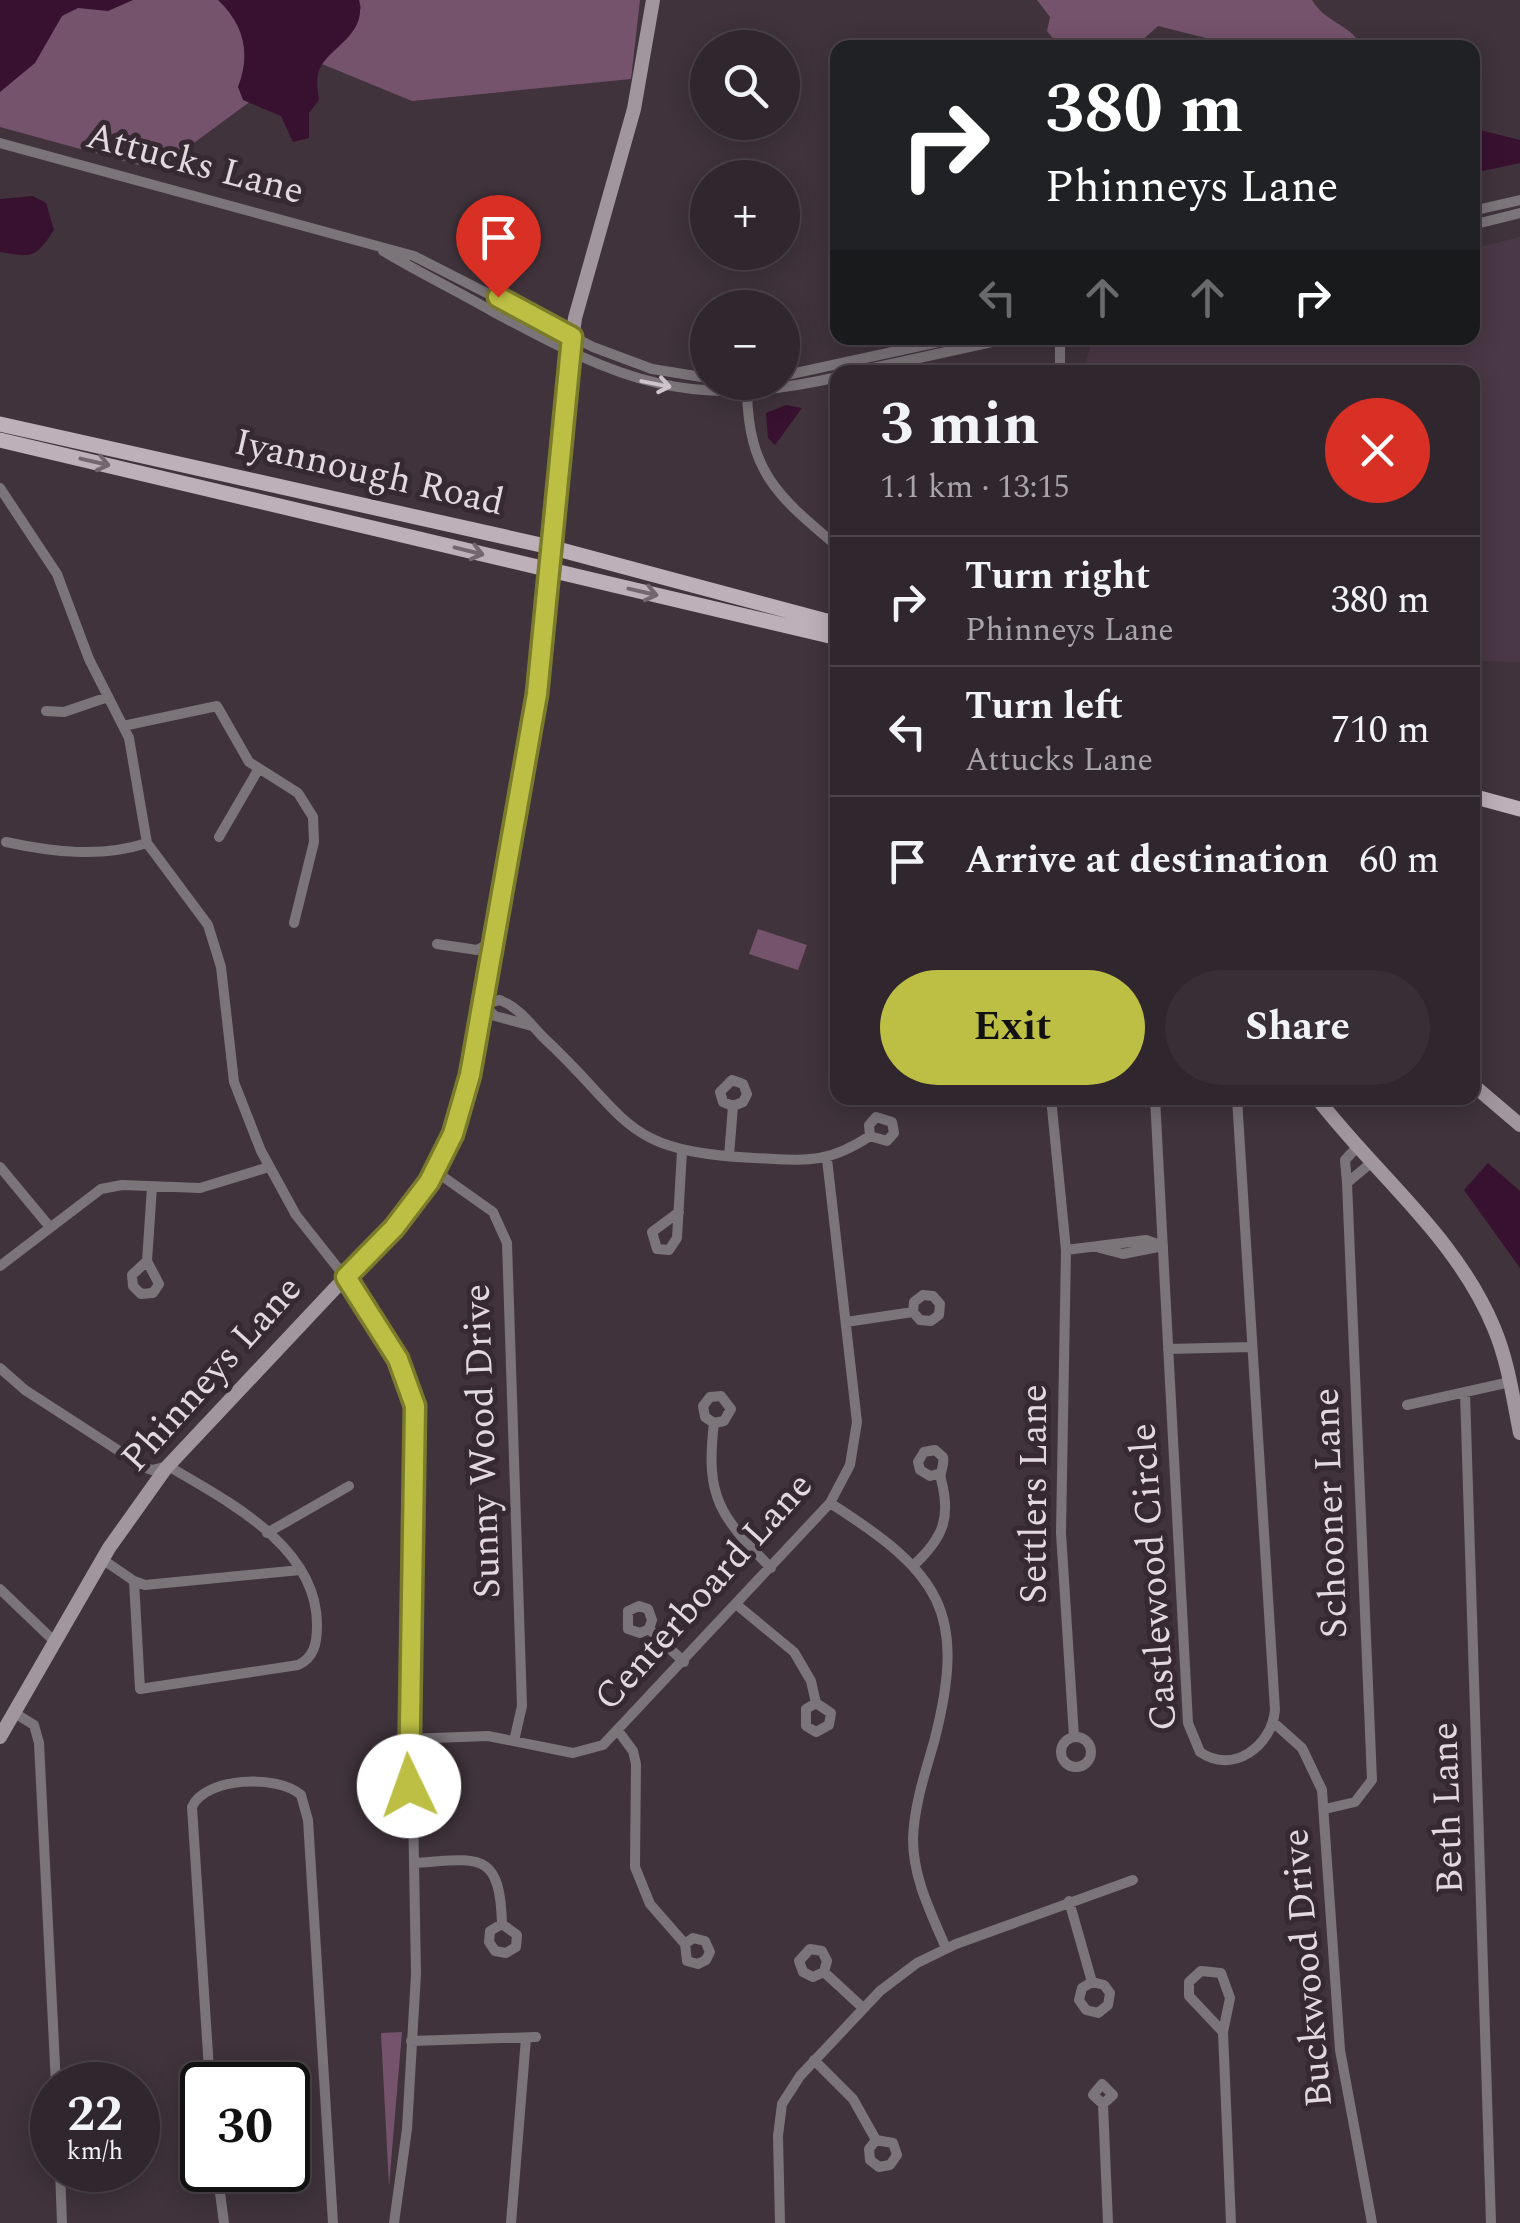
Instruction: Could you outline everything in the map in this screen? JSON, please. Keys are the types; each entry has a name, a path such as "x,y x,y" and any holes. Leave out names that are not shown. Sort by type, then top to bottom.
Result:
{"main road":[{"name":"Phinneys Lane","path":"0,1737 102,1559 168,1466 394,1228 435,1170 462,1109 537,694 572,337 640,84 652,0"},
{"name":"Iyannough Road","path":"0,424 550,547 830,622"},
{"name":"Iyannough Road","path":"0,440 830,636"},
{"path":"1480,798 1520,809"},
{"path":"1480,1091 1520,1125"},
{"path":"1323,1105 1461,1266 1496,1331 1520,1433"}],"street":[{"name":"Attucks Lane","path":"0,143 436,265 572,337 652,369 690,375"},
{"path":"1480,210 1520,200"},
{"path":"1480,223 1520,214"},
{"name":"Attucks Lane","path":"374,246 570,354 650,384 690,387"},
{"path":"833,365 925,345"},
{"path":"887,365 978,345"},
{"path":"800,372 830,366"},
{"name":"Attucks Lane","path":"800,383 830,377"},
{"path":"748,400 752,447 767,481 830,540"},
{"path":"0,488 57,574 123,726 136,760 139,814 146,843 196,905 212,935 223,979 234,1082 268,1167 296,1215 346,1277 398,1359 415,1406 406,1738 416,1957 408,2129 394,2223"},
{"path":"46,711 64,712 108,697"},
{"path":"123,726 217,706 244,756 258,770 298,793 313,817 314,842 294,923"},
{"path":"219,837 258,770"},
{"path":"6,842 81,852 125,850 146,843"},
{"path":"438,944 477,950 493,942"},
{"path":"482,1004 504,1002 522,1012 618,1119 649,1139 682,1151 827,1159 870,1136"},
{"name":"Settlers Lane","path":"1052,1105 1066,1250 1061,1533 1074,1737"},
{"name":"Castlewood Circle","path":"1154,1105 1190,1734 1204,1755 1229,1761 1260,1744 1274,1723"},
{"path":"1236,1105 1274,1723"},
{"path":"729,1156 733,1106"},
{"name":"Schooner Lane","path":"1325,1810 1355,1802 1372,1780 1346,1183 1346,1160 1358,1146"},
{"path":"679,1212 682,1151"},
{"name":"Centerboard Lane","path":"406,1738 474,1735 573,1753 603,1745 830,1504 850,1465 858,1422 827,1159"},
{"path":"1346,1183 1372,1162"},
{"path":"0,1167 49,1226"},
{"path":"0,1266 101,1190 122,1184 200,1188 268,1167"},
{"name":"Sunny Wood Drive","path":"435,1170 493,1212 506,1242 522,1706 514,1741"},
{"path":"148,1261 152,1187"},
{"path":"1066,1250 1099,1248 1124,1254 1163,1246"},
{"path":"846,1322 914,1312"},
{"path":"1168,1349 1252,1347"},
{"path":"0,1368 25,1390 144,1467 152,1470 168,1466 244,1513 268,1533 311,1588 317,1620 313,1650 304,1663 140,1688 134,1581"},
{"path":"1407,1405 1510,1382"},
{"name":"Beth Lane","path":"1465,1392 1492,2223"},
{"path":"714,1423 710,1471 717,1505 729,1524 771,1568"},
{"path":"914,1564 934,1545 946,1522 947,1496 938,1474"},
{"path":"268,1533 349,1486"},
{"path":"830,1504 886,1539 914,1564 942,1613 949,1652 947,1690 917,1805 913,1842 922,1892 946,1948"},
{"path":"102,1559 134,1581 150,1585 300,1570"},
{"path":"0,1589 54,1641"},
{"path":"736,1605 794,1652 811,1680 816,1703"},
{"path":"649,1628 684,1662"},
{"path":"13,1712 34,1725 39,1743 55,2062"},
{"name":"Buckwood Drive","path":"1274,1723 1307,1755 1319,1778 1325,1810 1340,2050 1372,2223"},
{"path":"619,1732 630,1745 636,1764 632,1838 638,1877 657,1915 686,1944"},
{"path":"209,2062 192,1807 198,1796 210,1789 283,1784 300,1794 308,1820 333,2223"},
{"path":"414,1863 468,1860 489,1865 499,1880 502,1924"},
{"path":"780,2223 780,2113 786,2094 863,2008 908,1968 946,1948 1132,1880"},
{"path":"1069,1901 1092,1982"},
{"path":"1223,2032 1189,1996 1191,1978 1201,1971 1218,1971 1228,1984 1230,2004 1223,2032 1231,2223"},
{"path":"824,1972 863,2008"},
{"path":"412,2041 531,2037 510,2223"},
{"path":"814,2060 852,2099 876,2140"},
{"path":"1103,2104 1108,2223"},
{"path":"61,2192 62,2223"},
{"path":"220,2192 224,2223"}],"shaded area":[{"path":"0,0 133,0 108,11 78,8 62,16 35,63 0,92"},
{"path":"102,0 223,0 246,37 255,98 157,170 0,127 0,78 54,11"},
{"path":"218,0 359,0 360,12 353,31 318,72 319,100 309,113 309,138 293,142 281,116 243,100 238,87 244,63 243,40 234,19"},
{"path":"359,0 640,0 631,79 412,101 322,64 361,8"},
{"path":"1037,0 1312,0 1357,40 1214,40 1158,26 1142,40 1054,40 1047,31 1050,17"},
{"path":"1480,130 1520,140 1520,163 1480,172"},
{"path":"33,196 46,203 54,230 32,254 0,252 0,199"},
{"path":"1520,237 1520,662 1480,661 1480,365 1084,365 1091,345 1480,345 1480,247"},
{"path":"786,405 802,408 775,445 768,438 766,413"},
{"path":"758,929 807,945 798,970 749,954"},
{"path":"1488,1163 1520,1191 1520,1268 1464,1190"},
{"path":"402,2032 389,2186 381,2033"}],"route":[{"path":"409,1786 406,1738 414,1555 415,1406 398,1359 346,1277 394,1228 429,1182 462,1109 537,694 557,457 572,337 498,297"}]}
